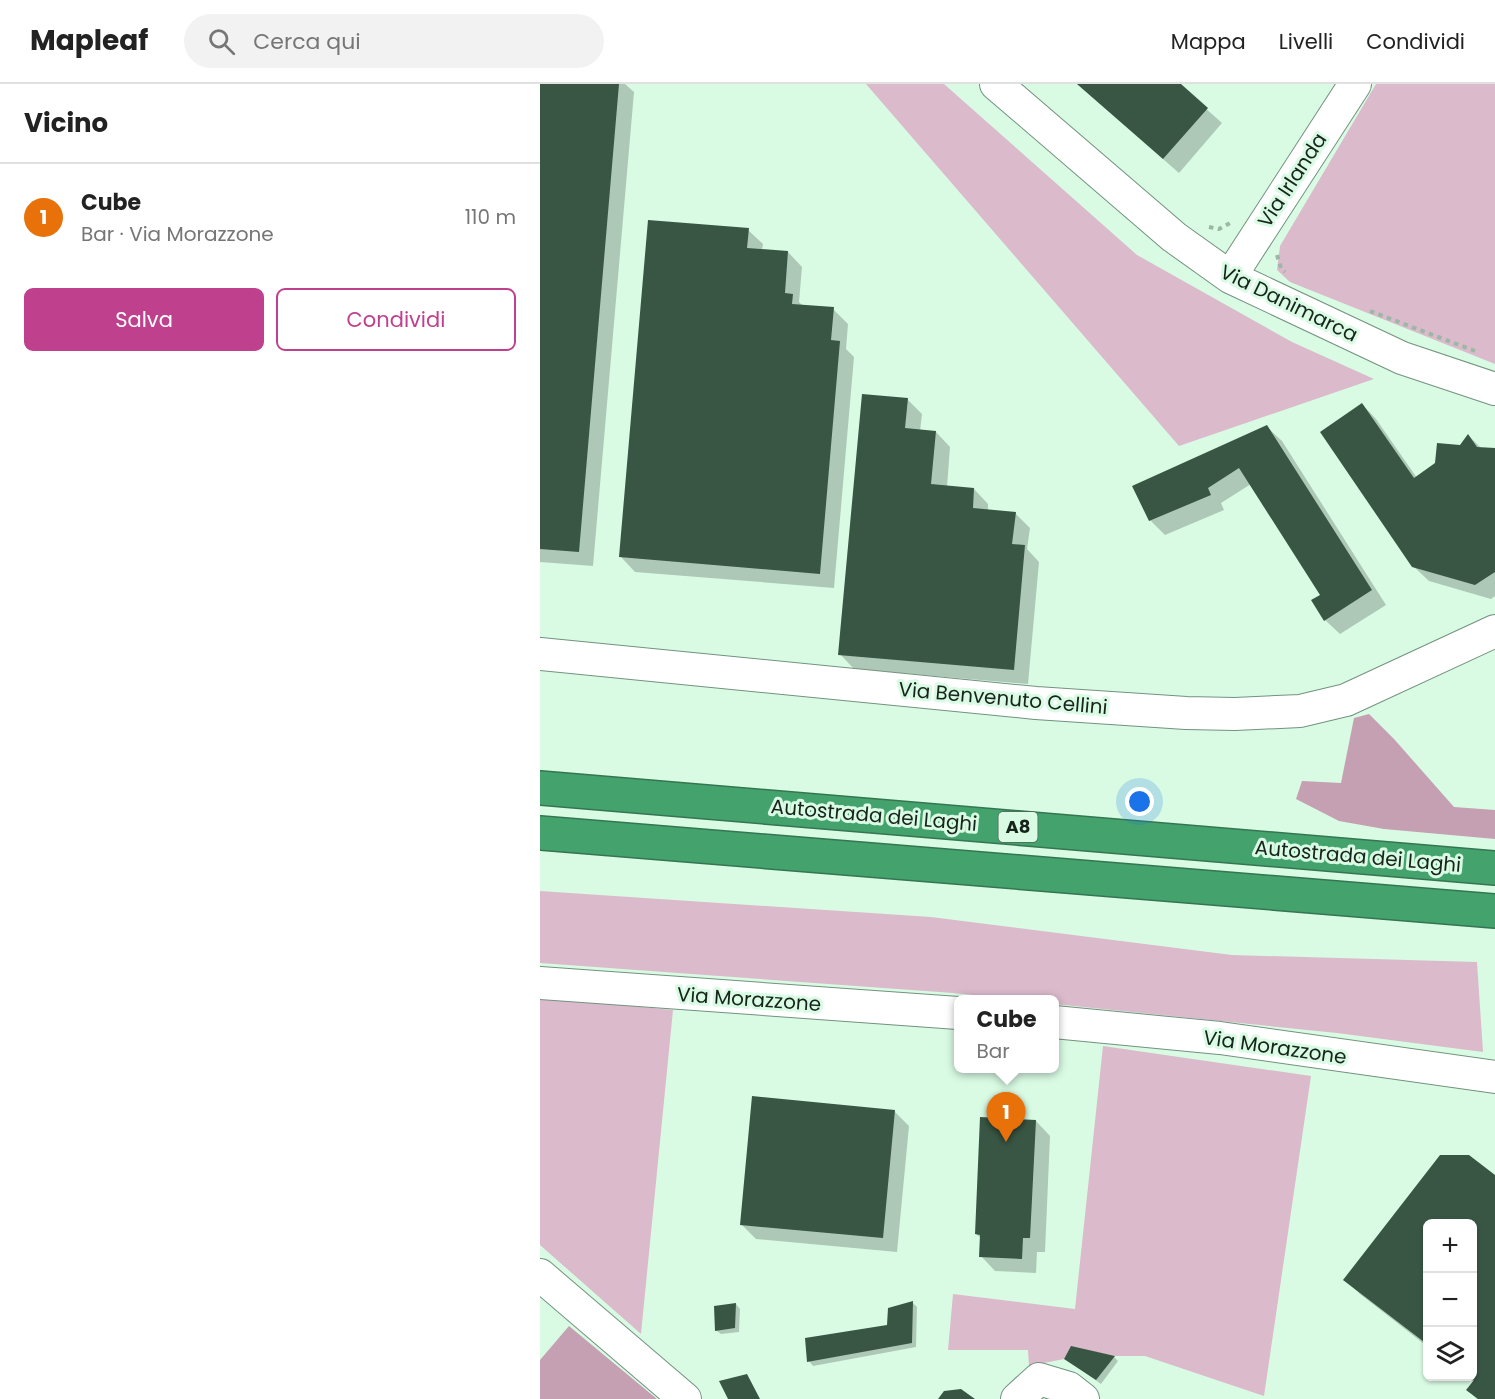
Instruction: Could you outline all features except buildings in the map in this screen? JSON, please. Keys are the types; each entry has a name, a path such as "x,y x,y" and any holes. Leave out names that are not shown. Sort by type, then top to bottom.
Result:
{"highway":[{"name":"Autostrada dei Laghi","path":"540,788 1495,868"},
{"name":"A8","path":"540,832 1495,911"}],"street":[{"name":"Via Danimarca","path":"996,84 1173,237 1230,277 1402,358 1495,389"},
{"name":"Via Irlanda","path":"1230,277 1355,84"},
{"name":"Via Benvenuto Cellini","path":"540,654 1036,703 1235,714 1300,711 1346,700 1495,631"},
{"name":"Via Morazzone","path":"540,983 954,1013"},
{"name":"Via Morazzone","path":"1059,1022 1220,1038 1495,1077"},
{"path":"540,1275 685,1399"},
{"path":"1028,1389 1069,1388 1083,1399"}],"path":[{"path":"1202,225 1219,229 1234,221"},
{"path":"1278,247 1276,253 1281,268 1286,274"},
{"path":"1363,308 1484,355"}],"shaded area":[{"path":"866,84 944,84 1137,255 1292,342 1374,379 1179,446"},
{"path":"1376,84 1495,84 1495,364 1290,282 1277,270 1280,246"},
{"path":"1369,714 1454,807 1495,810 1495,839 1384,829 1339,821 1296,799 1302,781 1341,783 1354,718"},
{"path":"540,891 931,917 1232,955 1477,962 1483,1052 1337,1033 1059,1005 1059,995 973,995 540,963"},
{"path":"540,997 673,1010 641,1334 540,1245"},
{"path":"1103,1046 1311,1076 1264,1396 1145,1356 1115,1356 1071,1347 1064,1359 1029,1366 1028,1350 948,1350 953,1294 1075,1309"},
{"path":"569,1326 657,1399 540,1399 540,1360"}],"place":[{"name":"Cube","path":"1006,1142"}]}
